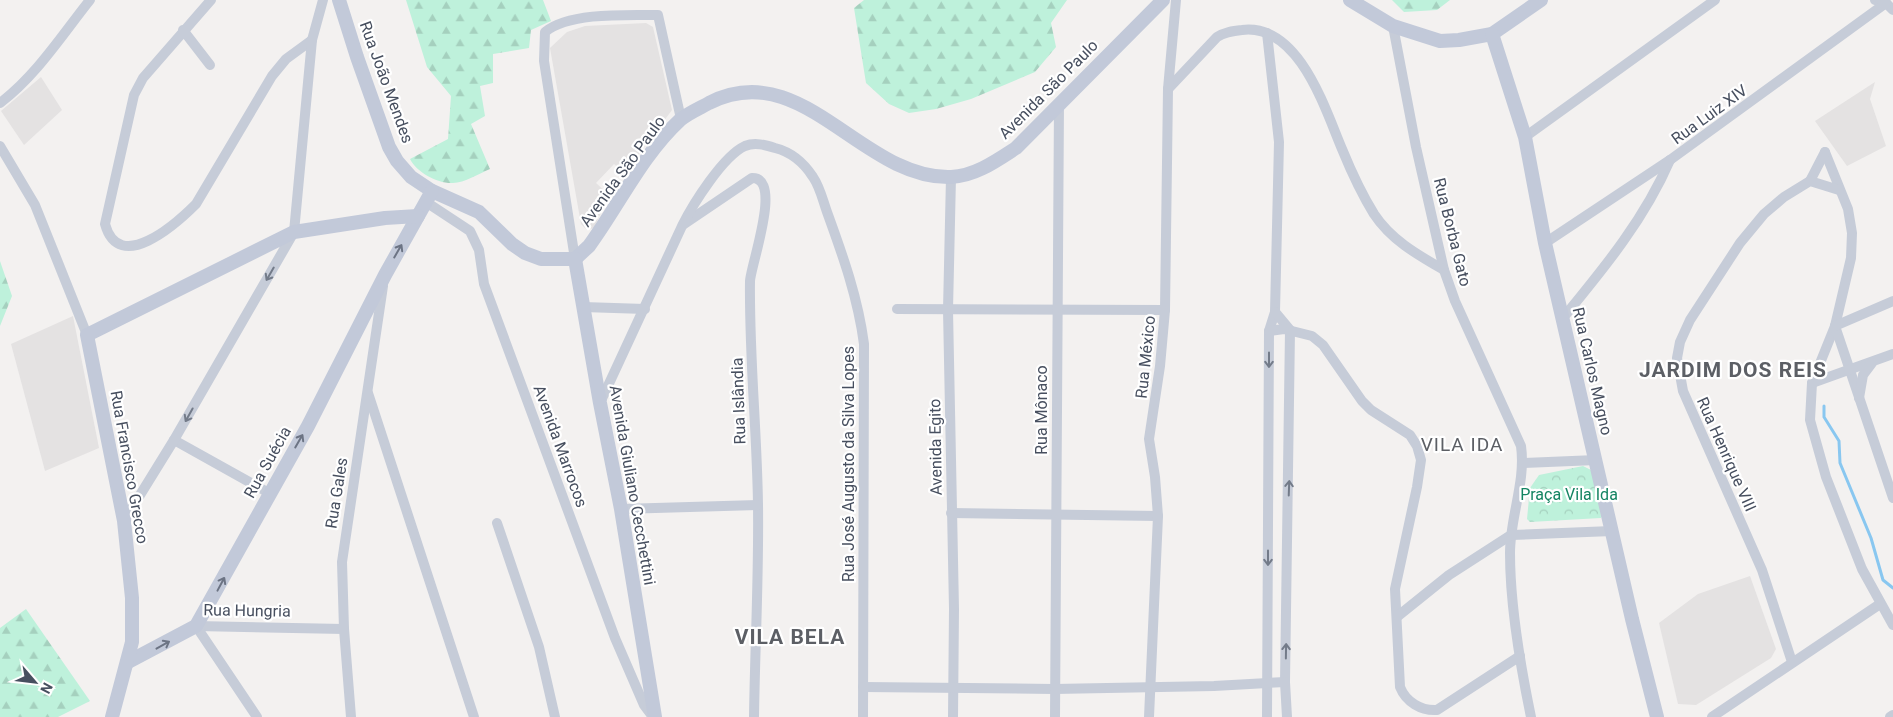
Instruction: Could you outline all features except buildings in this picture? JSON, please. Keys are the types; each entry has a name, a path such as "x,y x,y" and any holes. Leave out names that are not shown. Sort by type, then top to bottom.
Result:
{"street":[{"path":"0,103 13,93 90,0"},
{"path":"210,0 142,78 134,95 105,224 108,234 119,244 129,248 139,246 180,220 196,204 213,179 272,76 286,59 312,40"},
{"path":"124,521 174,440 294,232 312,40 323,0"},
{"name":"Rua João Mendes","path":"339,0 389,147 397,161 429,196"},
{"name":"Avenida São Paulo","path":"576,259 589,246 645,163 681,120 725,95 746,92 768,93 788,98 807,107 891,160 918,172 951,177 972,173 991,165 1016,148 1163,0"},
{"name":"Rua México","path":"1149,717 1158,516 1155,477 1148,439 1160,366 1165,310 1168,89 1176,0"},
{"path":"1350,0 1393,26 1440,41 1459,40 1492,34 1539,1"},
{"path":"1525,137 1715,0"},
{"path":"1875,0 1889,6"},
{"name":"Rua Luiz XIV","path":"1545,243 1670,160 1889,6"},
{"path":"429,196 479,212 525,253 541,260 576,259 544,61 545,32 554,24 605,15 658,14 681,120"},
{"name":"Rua Borba Gato","path":"1393,26 1416,147 1444,270 1471,337 1517,438 1523,463"},
{"path":"1168,89 1221,34 1248,29 1267,33 1280,40 1292,52 1315,85 1326,105 1358,186 1375,215 1392,236 1418,255 1444,270"},
{"path":"183,30 210,65"},
{"path":"1267,33 1279,142 1275,312 1269,331 1268,717"},
{"name":"Rua Carlos Magno","path":"1492,34 1525,137 1545,243 1612,531 1658,717"},
{"name":"Rua Mônaco","path":"1055,717 1056,311 1059,103"},
{"name":"Rua José Augusto da Silva Lopes","path":"600,403 682,226 693,204 708,183 744,147 755,144 785,150 800,160 814,178 841,248 860,310 864,344 863,717"},
{"name":"Rua Francisco Grecco","path":"0,146 26,187 87,335 124,521 132,598 132,642 112,717"},
{"name":"Rua Henrique VIII","path":"1792,662 1762,570 1683,391 1676,358 1690,320 1740,243 1777,203 1810,181 1825,152 1839,190"},
{"path":"1563,318 1636,226 1656,192 1670,160"},
{"name":"Avenida Egito","path":"951,177 948,310 954,609 954,717"},
{"name":"Rua Islândia","path":"682,226 752,178 761,180 764,184 766,191 762,225 750,278 758,505 754,717"},
{"path":"1810,181 1839,190 1848,209 1852,233 1851,258 1835,326 1812,383 1810,420 1826,477 1862,568 1893,625"},
{"name":"Rua Suécia","path":"196,626 308,426 385,275 429,196"},
{"name":"Avenida Marrocos","path":"429,196 462,224 475,239 484,284 616,638 644,705 654,717"},
{"path":"87,335 294,232 385,218 418,216"},
{"name":"Avenida Giuliano Cecchettini","path":"576,259 600,403 621,510 654,717"},
{"name":"Rua Gales","path":"350,717 344,629 342,562 344,535 368,393 385,275"},
{"path":"1835,326 1893,301"},
{"path":"583,307 645,309"},
{"path":"897,309 1165,310"},
{"path":"1275,312 1290,330 1285,682 1287,717"},
{"path":"1835,326 1858,399 1893,498"},
{"path":"1269,331 1290,330 1312,336 1324,346 1362,401 1371,410 1410,435 1417,446 1421,460 1417,487 1396,576 1395,595 1398,616 1400,687 1408,700 1425,710 1444,708 1520,656"},
{"path":"1812,383 1849,372 1893,354"},
{"path":"1858,399 1863,375 1873,361"},
{"path":"368,393 474,717"},
{"path":"174,440 269,494"},
{"path":"1531,717 1520,656 1512,580 1511,535 1523,463 1596,460"},
{"path":"621,510 758,505"},
{"path":"1268,512 1287,514"},
{"path":"951,514 1158,516"},
{"path":"497,523 539,647 555,717"},
{"path":"1398,616 1448,575 1511,535 1612,531"},
{"path":"1712,717 1880,604"},
{"path":"196,626 257,717"},
{"name":"Rua Hungria","path":"128,662 196,626 344,629"},
{"path":"863,687 1054,689 1214,686 1285,682"}],"shaded area":[{"path":"646,23 653,27 672,110 625,173 614,164 596,183 609,195 594,228 587,230 581,224 550,48 567,32 585,26"},
{"path":"41,77 62,110 24,145 1,111"},
{"path":"1875,82 1870,99 1886,146 1847,166 1815,121"},
{"path":"73,316 99,448 45,471 11,344"},
{"path":"1750,576 1776,649 1771,658 1696,705 1678,704 1659,623 1698,594"}],"green space":[{"path":"406,0 543,0 551,21 531,30 529,48 493,54 493,83 480,86 485,116 471,124 490,169 472,178 453,183 441,182 422,173 410,159 448,139 451,96 427,67"},
{"path":"864,0 1067,0 1051,23 1056,47 1035,72 971,99 936,109 909,113 889,104 866,83 854,8"},
{"path":"1392,0 1450,0 1437,10 1404,12"},
{"path":"0,261 12,296 0,326"},
{"name":"Praça Vila Ida","path":"1583,466 1593,471 1600,494 1601,518 1530,522 1527,519 1530,488 1539,475"},
{"path":"26,609 90,701 58,717 0,717 0,628"}],"waterway":[{"path":"1824,406 1824,417 1839,441 1840,463 1871,538 1883,580 1893,588"}],"district":[{"name":"JARDIM DOS REIS","path":"1733,370"},
{"name":"VILA IDA","path":"1462,444"},
{"name":"VILA BELA","path":"790,637"}]}
